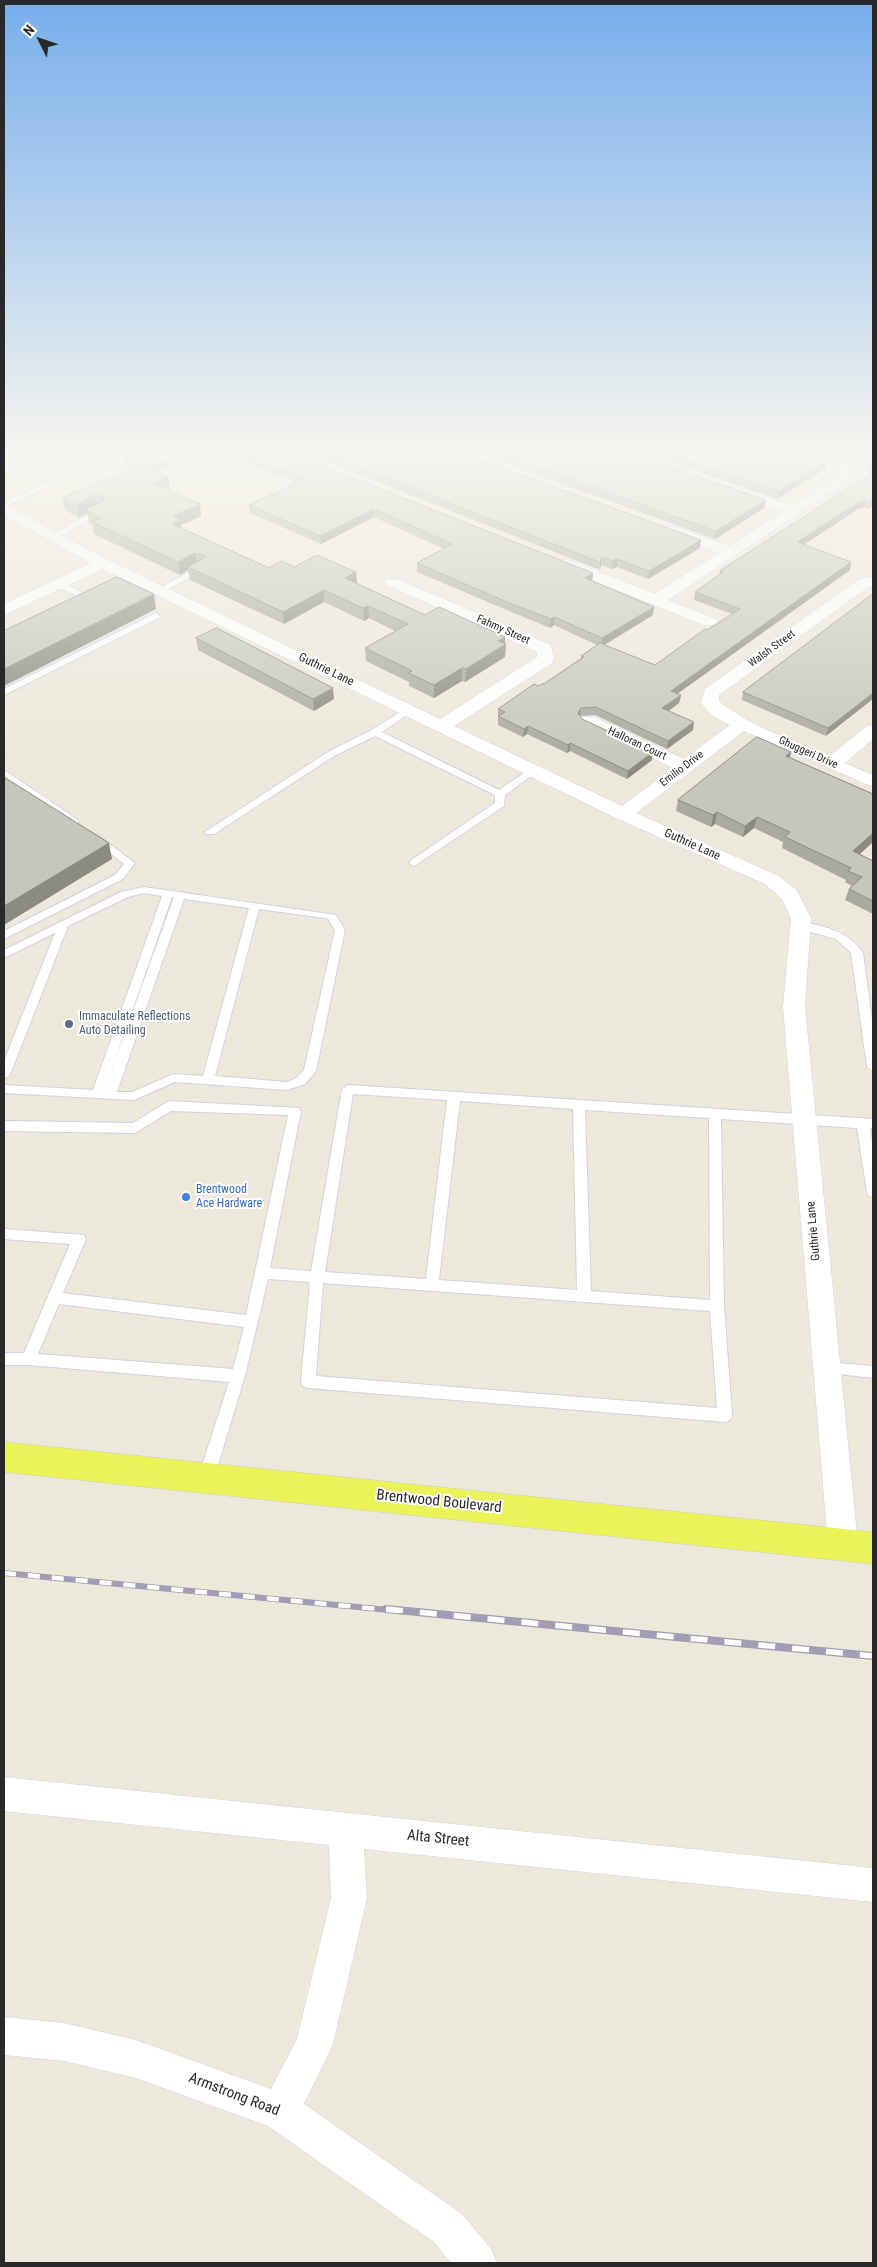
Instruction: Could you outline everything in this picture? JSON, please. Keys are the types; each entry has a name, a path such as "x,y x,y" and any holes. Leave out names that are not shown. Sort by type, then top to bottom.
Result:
{"main road":[{"name":"Brentwood Boulevard","path":"4,1457 858,1546"}],"street":[{"name":"Guthrie Lane","path":"86,553 623,814 772,880 790,896 801,918 794,1007 826,1368 858,1546"},
{"path":"657,600 730,553"},
{"path":"549,557 710,622"},
{"path":"4,610 103,562"},
{"name":"Walsh Street","path":"742,724 726,716 710,703 711,693 863,583 873,581"},
{"name":"Fahmy Street","path":"392,582 545,648 546,659 441,726"},
{"name":"Halloran Court","path":"588,721 686,767"},
{"name":"Ghuggeri Drive","path":"742,724 873,782"},
{"name":"Emilio Drive","path":"623,814 742,724"},
{"path":"832,764 873,730"},
{"name":"Alta Street","path":"4,1794 873,1885"},
{"path":"280,2111 314,2044 349,1898 346,1830"},
{"name":"Armstrong Road","path":"4,2036 64,2042 136,2059 280,2111 448,2228 477,2263"}],"lane":[{"path":"160,590 201,569"},
{"path":"58,584 83,595 66,603"},
{"path":"4,692 156,616"},
{"path":"210,832 331,754 375,732 408,710"},
{"path":"375,732 500,794"},
{"path":"500,794 533,770"},
{"path":"4,774 130,863 120,877 4,935"},
{"path":"414,863 500,804 500,794"},
{"path":"4,954 125,894 144,890 325,914 332,917 340,930 310,1070 306,1078 287,1086 174,1078 134,1096 4,1088"},
{"path":"97,1095 174,894"},
{"path":"110,1096 174,894"},
{"path":"208,1080 255,905"},
{"path":"4,1075 64,924"},
{"path":"800,925 838,934 851,941 858,953 873,1067"},
{"path":"715,1114 717,1306 725,1415 308,1382 317,1277 348,1088 868,1124 873,1192"},
{"path":"432,1285 454,1096"},
{"path":"579,1104 584,1296"},
{"path":"4,1126 135,1128 169,1106 295,1111 252,1322 238,1376 206,1478"},
{"path":"4,1234 79,1239 28,1359"},
{"path":"262,1273 717,1306"},
{"path":"54,1298 252,1322"},
{"path":"4,1359 28,1359 238,1376"},
{"path":"826,1368 873,1372"}],"building":[{"path":"158,553 235,553 269,568 282,561 294,567 317,555 356,572 345,578 425,615 439,607 505,637 498,641 506,644 466,669 462,668 434,685 408,673 412,671 365,648 408,624 368,606 363,608 324,590 283,612 188,567 204,558 204,555 195,553 178,562"},
{"path":"436,553 542,553 593,573 585,578 654,607 602,638 554,617 551,619 509,603 417,563"},
{"path":"577,553 680,553 649,571 617,559 613,561 602,557 600,562"},
{"path":"748,553 826,553 851,562 671,691 681,695 662,708 694,722 668,741 596,707 581,708 578,713 582,719 653,752 628,771 570,743 568,745 528,726 524,729 498,716 505,712 498,709 534,684 538,686 545,683 584,657 581,656 600,643 655,665 705,629 707,630 740,609 695,592 723,572 720,571"},
{"path":"117,577 154,594 4,669 4,631"},
{"path":"873,594 873,693 828,728 743,692"},
{"path":"217,628 333,688 313,699 196,638"},
{"path":"757,737 791,752 786,756 873,794 873,833 853,851 873,861 873,901 849,889 862,877 848,871 851,868 785,837 790,832 757,817 745,826 717,812 713,815 678,800"},
{"path":"4,777 109,843 4,906"}],"railway":[{"path":"4,1573 399,1611"},
{"path":"386,1609 873,1656"}],"place":[{"name":"Immaculate Reflections Auto Detailing","path":"69,1024"},
{"name":"Brentwood Ace Hardware","path":"186,1197"}]}
